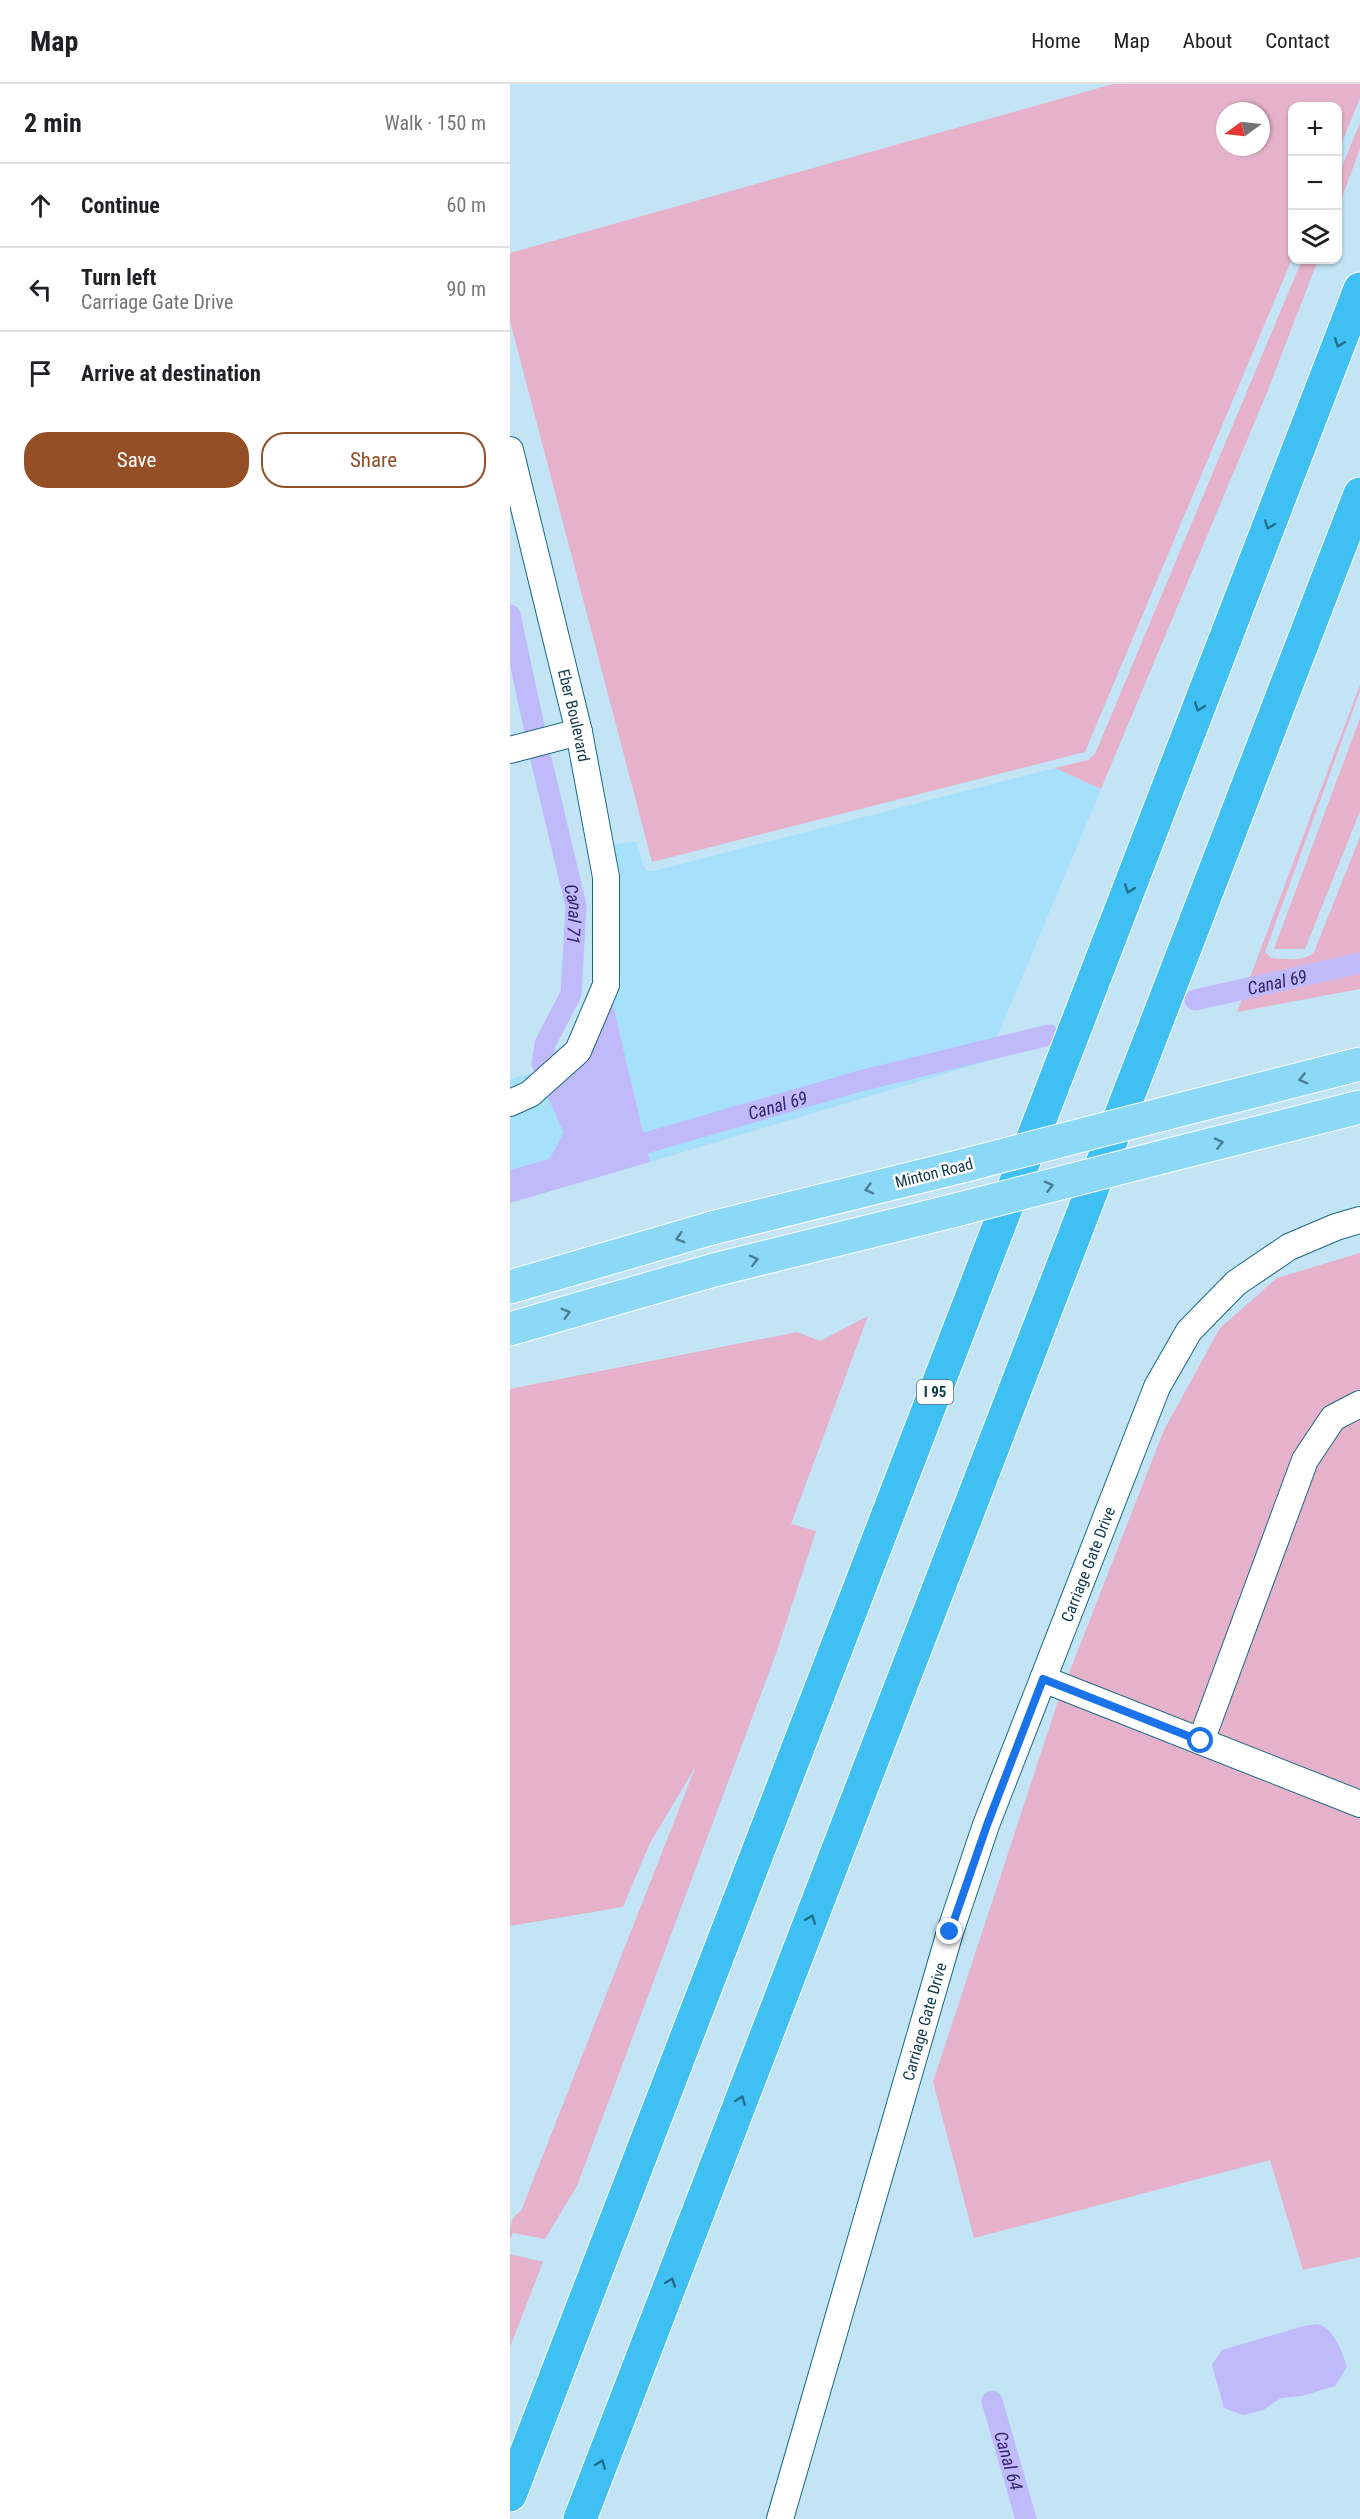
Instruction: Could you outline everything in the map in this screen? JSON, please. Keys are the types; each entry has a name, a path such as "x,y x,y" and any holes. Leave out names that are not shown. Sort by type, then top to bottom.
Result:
{"highway":[{"name":"I 95","path":"510,2495 1360,289"},
{"path":"580,2519 1360,494"}],"main road":[{"name":"Minton Road","path":"510,1287 712,1228 1360,1064"},
{"path":"510,1329 714,1270 1360,1107"}],"street":[{"name":"Eber Boulevard","path":"510,450 579,732 606,878 606,985 578,1051 530,1094 510,1103"},
{"path":"510,750 579,732"},
{"name":"Carriage Gate Drive","path":"780,2519 950,1932 987,1825 1157,1387 1189,1331 1236,1283 1289,1247 1336,1227 1360,1221"},
{"path":"1201,1741 1305,1460 1333,1418 1360,1404"},
{"path":"1043,1679 1360,1803"}],"shaded area":[{"path":"1113,84 1360,84 1360,98 1342,142 1342,102 1288,102 1288,264 1290,264 1085,752 652,862 510,321 510,253"},
{"path":"1360,123 1360,149 1342,197 1342,166"},
{"path":"1300,264 1316,264 1266,395 1101,789 1055,768 1088,760 1095,754"},
{"path":"1360,685 1360,691 1265,952 1271,958 1300,959 1314,952 1360,837 1360,989 1237,1012"},
{"path":"1360,718 1360,811 1305,949 1274,949"},
{"path":"1055,768 1101,789 987,1061 650,1162 612,1001 614,995 618,995 621,979 618,978 612,845 636,841 644,867 648,871 654,871"},
{"path":"612,1001 650,1162 510,1203 510,1170 549,1159 560,1141 566,1123 567,1109 549,1092"},
{"path":"533,1073 535,1075 510,1092 510,1079"},
{"path":"549,1092 567,1109 567,1125 560,1142 549,1159 510,1170 510,1114"},
{"path":"1360,1253 1360,2257 1303,2270 1270,2160 974,2238 933,2082 1057,1704 1164,1430 1220,1328 1277,1278"},
{"path":"868,1316 791,1524 816,1531 777,1651 577,2186 545,2239 513,2233 510,2239 511,2223 521,2211 696,1766 650,1843 623,1907 510,1926 510,1389 797,1332 820,1341"},
{"path":"510,2254 543,2262 510,2347"},
{"path":"1318,2324 1334,2336 1347,2367 1335,2386 1302,2396 1281,2398 1263,2410 1243,2415 1224,2408 1212,2365 1222,2350"}],"waterway":[{"name":"Canal 71","path":"510,615 534,727"},
{"name":"Canal 71","path":"541,759 576,906 571,994 545,1044 542,1064"},
{"name":"Canal 69","path":"1195,1000 1360,963"},
{"name":"Canal 69","path":"618,1151 860,1081 1049,1035"},
{"name":"Canal 71","path":"558,1094 578,1139"},
{"name":"Canal 64","path":"992,2401 1026,2519"}],"route":[{"path":"950,1932 987,1825 1043,1679 1201,1741"}]}
